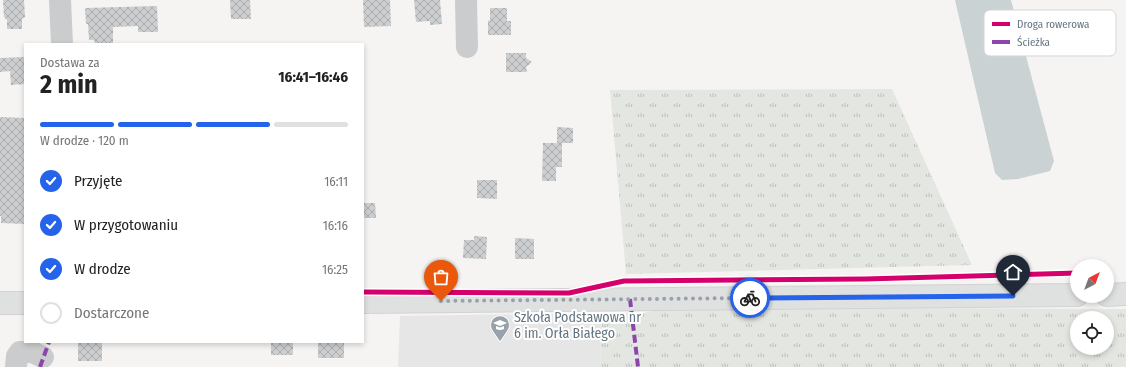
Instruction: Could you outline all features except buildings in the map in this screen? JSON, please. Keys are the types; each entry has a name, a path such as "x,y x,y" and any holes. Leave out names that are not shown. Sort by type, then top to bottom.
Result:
{"main road":[{"path":"1114,295 1126,294"},
{"path":"364,302 1070,295"},
{"path":"0,303 24,303"}],"street":[{"path":"60,0 62,43"},
{"path":"466,0 467,47"},
{"path":"16,367 17,356 20,352 32,352 44,355"}],"shaded area":[{"path":"955,0 1011,0 1014,10 984,10 984,56 1026,56 1054,161 1050,171 1018,179 1002,180 995,173"},
{"name":"Szkoła Podstawowa nr 6 im. Orła Białego","path":"602,313 600,367 398,367 400,316"}],"green space":[{"path":"892,89 972,265 626,274 610,90"},
{"path":"669,307 1126,309 1126,367 600,367 602,313 643,313"}],"marked path":[{"path":"630,299 638,367"},
{"path":"40,367 49,343"}],"cycle path":[{"path":"364,292 569,293 624,281 865,279 1070,273"}],"way so far":[{"path":"441,301 750,298"}],"place":[{"name":"Szkoła Podstawowa nr 6 im. Orła Białego","path":"500,342"}],"route":[{"path":"750,298 1013,296"}]}
